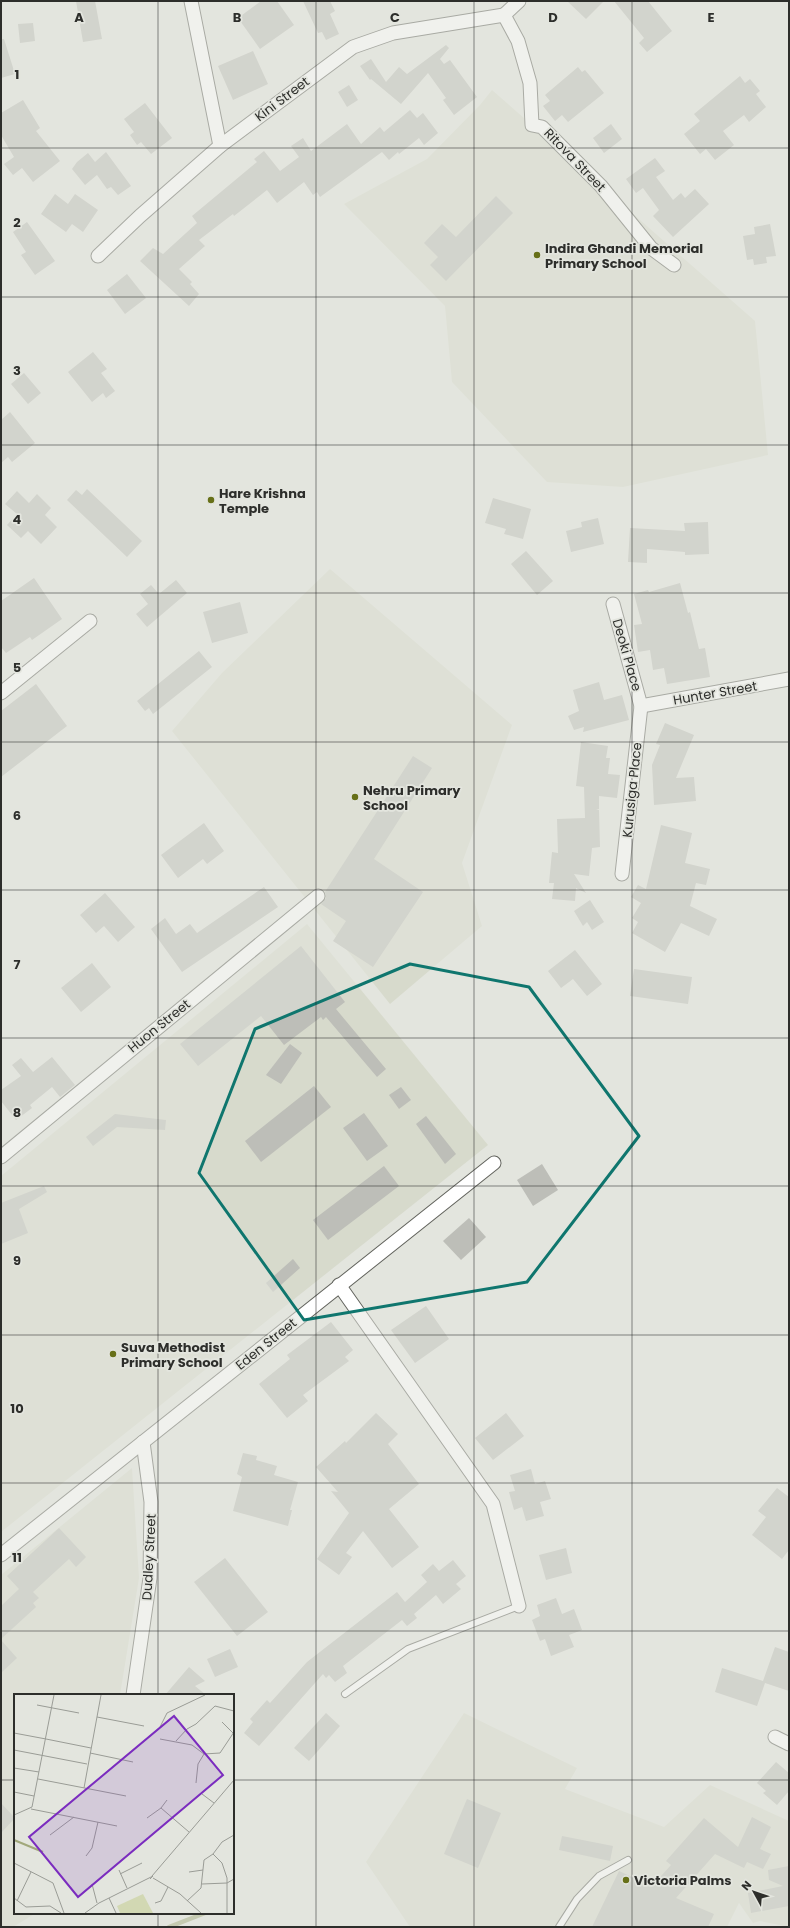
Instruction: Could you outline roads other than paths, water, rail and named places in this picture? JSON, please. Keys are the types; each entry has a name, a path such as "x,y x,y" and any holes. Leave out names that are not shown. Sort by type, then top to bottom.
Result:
{"street":[{"path":"191,1 220,146"},
{"path":"504,15 518,1"},
{"name":"Kini Street","path":"98,256 140,216 220,146 353,47 393,34 504,15"},
{"name":"Ritova Street","path":"504,15 518,40 530,83 532,126 542,127 601,186 651,248 674,265"},
{"name":"Deoki Place","path":"613,604 641,706"},
{"path":"1,693 90,621"},
{"name":"Hunter Street","path":"641,706 789,679"},
{"name":"Kurusiga Place","path":"622,874 641,706"},
{"name":"Huon Street","path":"1,1156 318,896"},
{"name":"Eden Street","path":"1,1555 494,1163"},
{"path":"339,1285 493,1504 519,1606"},
{"name":"Dudley Street","path":"133,1694 150,1578 151,1502 143,1442"},
{"path":"775,1737 789,1744"}],"lane":[{"path":"345,1694 408,1649 519,1606"},
{"path":"559,1927 576,1899 599,1876 628,1860"}],"waterway":[{"path":"169,1927 202,1914"}],"place":[{"name":"Indira Ghandi Memorial Primary School","path":"537,255"},
{"name":"Hare Krishna Temple","path":"211,500"},
{"name":"Nehru Primary School","path":"355,797"},
{"name":"Suva Methodist Primary School","path":"113,1354"},
{"name":"Victoria Palms","path":"626,1880"}]}
